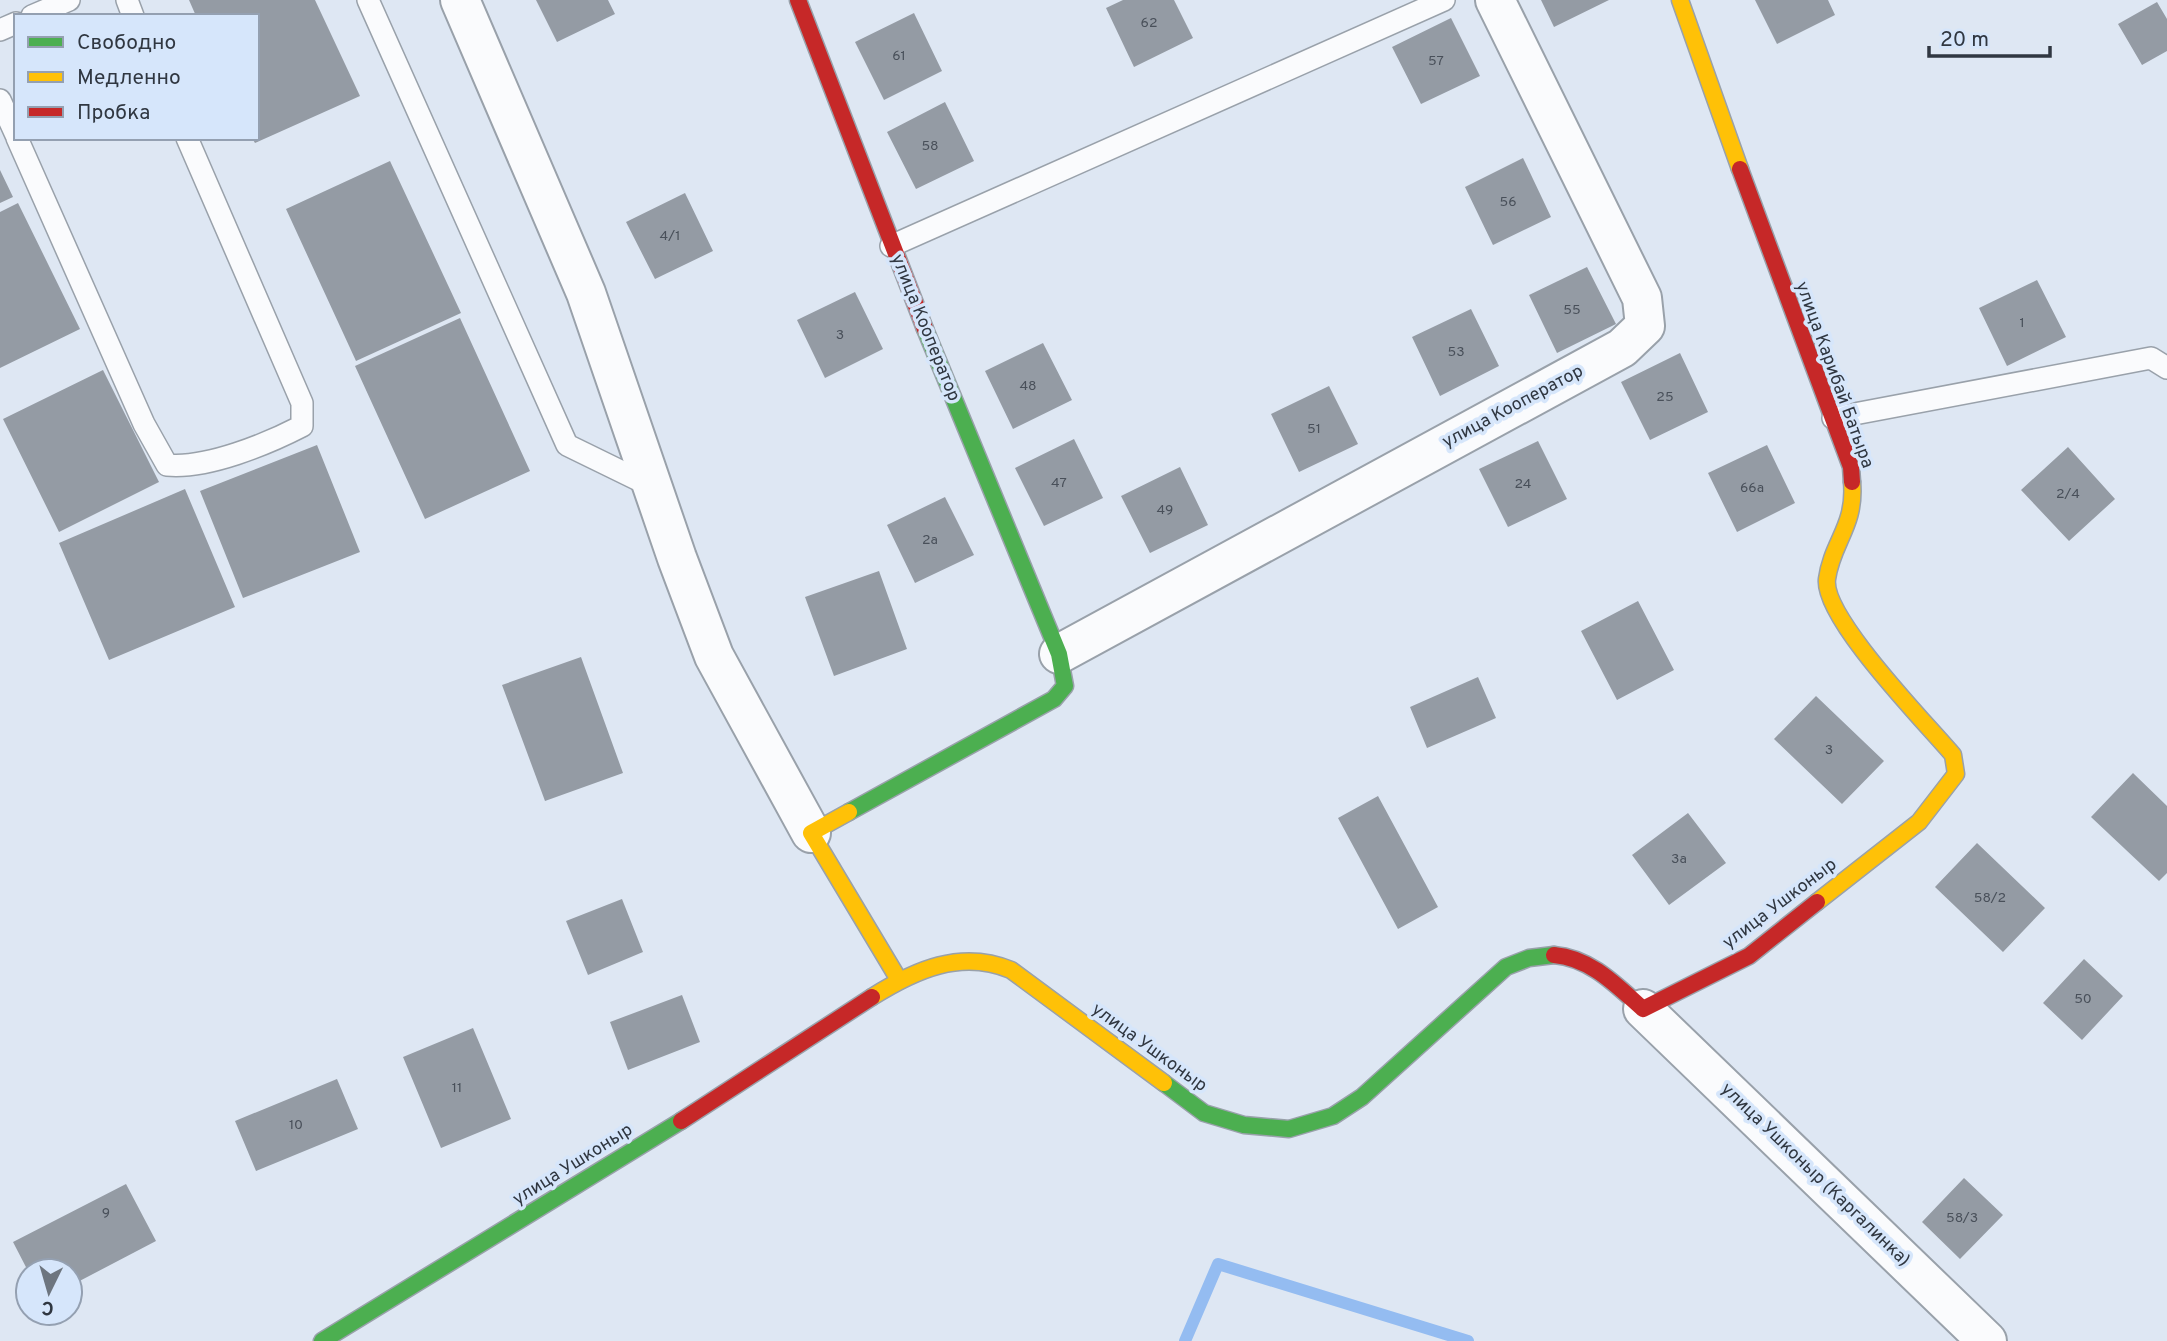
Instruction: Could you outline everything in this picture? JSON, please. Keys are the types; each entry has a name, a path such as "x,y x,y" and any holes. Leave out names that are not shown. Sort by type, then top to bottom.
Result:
{"street":[{"path":"460,0 586,293 714,656 811,833 899,980"},
{"name":"улица Кооператор","path":"798,0 891,246 1059,654 1065,686 1054,699 811,833"},
{"name":"улица Кооператор","path":"1059,654 1622,348 1644,326 1642,298 1495,0"},
{"name":"улица Карибай Батыра","path":"1680,0 1767,245 1851,467 1854,506 1827,580 1832,602 1855,641 1953,755 1956,774"},
{"name":"улица Ушконыр","path":"322,1341 600,1173 899,980 950,960 988,958 1011,970 1204,1113 1244,1125 1289,1129 1333,1116 1362,1097 1506,967 1531,956 1556,953 1585,961 1643,1010 1749,956 1919,822 1956,774"},
{"name":"улица Ушконыр (Каргалинка)","path":"1643,1010 1987,1341"}],"lane":[{"path":"37,14 69,0"},
{"path":"368,0 568,445 653,487"},
{"path":"891,246 1444,0"},
{"path":"0,100 14,130"},
{"path":"18,140 144,424 167,466 188,467 280,437 302,426 302,403 188,140"},
{"path":"1833,418 2151,358 2167,368"}],"building":[{"path":"189,0 315,0 360,96 255,143 253,140 259,140 259,14 195,14"},
{"path":"536,0 608,0 615,14 557,42"},
{"path":"1123,0 1174,0 1193,38 1134,67 1106,8"},
{"path":"1541,0 1609,0 1554,27"},
{"path":"1755,0 1828,0 1835,15 1777,44"},
{"path":"2157,2 2167,19 2167,51 2142,65 2118,24"},
{"path":"914,13 942,71 884,100 855,42"},
{"path":"1451,18 1480,76 1421,104 1392,47"},
{"path":"945,102 974,161 916,189 887,132"},
{"path":"1523,158 1551,217 1493,245 1465,187"},
{"path":"390,161 461,313 356,361 286,209"},
{"path":"0,170 13,197 0,203"},
{"path":"685,193 713,251 655,279 626,222"},
{"path":"18,203 80,329 0,368 0,212"},
{"path":"1587,267 1616,324 1557,353 1529,295"},
{"path":"2037,280 2066,337 2007,366 1979,308"},
{"path":"855,292 883,349 825,378 797,320"},
{"path":"1471,309 1499,366 1440,396 1412,337"},
{"path":"460,318 530,471 425,519 355,366"},
{"path":"1043,343 1072,400 1013,429 985,371"},
{"path":"1680,353 1708,412 1650,440 1621,382"},
{"path":"103,370 159,482 59,532 3,419"},
{"path":"1329,386 1358,444 1299,472 1271,414"},
{"path":"1074,439 1103,498 1044,526 1015,468"},
{"path":"1538,441 1567,499 1508,527 1479,469"},
{"path":"317,445 360,552 243,598 200,491"},
{"path":"1767,445 1795,503 1737,532 1708,473"},
{"path":"2068,447 2115,499 2069,541 2021,490"},
{"path":"1180,467 1208,525 1150,553 1121,496"},
{"path":"185,489 235,607 109,660 59,543"},
{"path":"945,497 974,555 915,583 887,525"},
{"path":"879,571 907,649 834,676 805,597"},
{"path":"1638,601 1674,670 1617,700 1581,631"},
{"path":"581,657 623,773 545,801 502,685"},
{"path":"1478,677 1496,718 1427,748 1410,707"},
{"path":"1816,696 1884,761 1842,804 1774,739"},
{"path":"2133,773 2167,806 2167,873 2159,881 2091,817"},
{"path":"1378,796 1438,907 1398,929 1338,818"},
{"path":"1688,813 1726,863 1669,905 1632,855"},
{"path":"1977,843 2045,908 2003,952 1935,887"},
{"path":"622,899 643,952 588,975 566,921"},
{"path":"2084,959 2123,996 2082,1040 2043,1003"},
{"path":"682,995 700,1042 628,1070 610,1022"},
{"path":"473,1028 511,1119 441,1148 403,1057"},
{"path":"337,1079 358,1129 256,1171 235,1121"},
{"path":"1964,1178 2003,1215 1960,1259 1922,1222"},
{"path":"126,1184 156,1241 84,1279 84,1257 21,1257 13,1242"}],"waterway":[{"path":"1185,1341 1218,1264 1468,1341"}],"traffic: fast":[{"path":"849,812 1054,699 1065,686 1059,654 925,329"},
{"path":"1164,1083 1204,1113 1244,1125 1289,1129 1333,1116 1362,1097 1506,967 1529,958 1554,955"},
{"path":"322,1341 681,1121"}],"traffic: slow":[{"path":"1680,0 1740,169"},
{"path":"1817,902 1919,822 1956,774 1953,755 1878,669 1841,618 1830,596 1827,579 1850,511 1852,482"},
{"path":"849,812 811,833 899,980"},
{"path":"872,997 905,978 939,966 956,962 992,964 1011,970 1164,1083"}],"traffic: jam":[{"path":"798,0 925,329"},
{"path":"1740,169 1851,467 1852,482"},
{"path":"1554,955 1580,961 1592,967 1643,1009 1749,956 1817,902"},
{"path":"681,1121 872,997"}]}
